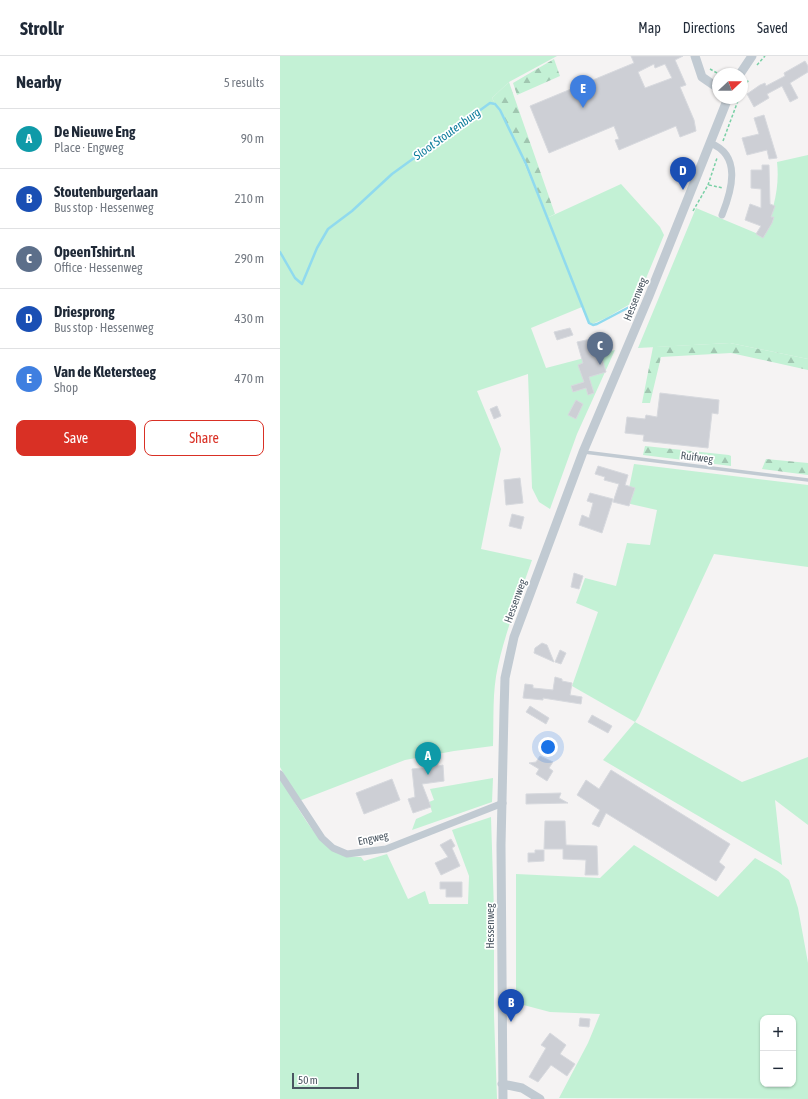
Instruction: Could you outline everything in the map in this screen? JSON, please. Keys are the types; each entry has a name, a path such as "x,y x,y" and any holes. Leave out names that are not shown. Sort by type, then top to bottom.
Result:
{"street":[{"path":"695,56 702,77 712,84"},
{"path":"748,68 752,56"},
{"name":"Hessenweg","path":"503,1099 503,803 505,678 514,637 583,452 649,296 726,104"},
{"path":"710,143 720,148 730,160 731,188 722,215"},
{"name":"Engweg","path":"280,774 322,838 333,848 347,854 386,849 503,803"},
{"path":"502,1084 522,1088 540,1099"}],"lane":[{"name":"Ruifweg","path":"583,452 808,480"}],"path":[{"path":"754,69 765,56"},
{"path":"708,68 712,70"},
{"path":"690,216 708,185 737,104"},
{"path":"708,185 731,188"}],"green space":[{"path":"280,56 557,56 509,82 492,98 512,134 547,218 621,184 660,227 664,235 637,300 606,318 590,325 582,307 531,328 546,368 615,350 577,434 550,509 539,502 532,488 528,374 477,391 501,449 481,549 532,560 509,625 498,666 494,696 493,746 405,760 299,801 280,767"},
{"path":"554,59 560,76 517,95 513,83"},
{"path":"509,82 555,214 547,218 512,134 492,98"},
{"path":"808,155 808,359 730,343 638,348 696,208 763,236 770,218 777,191 777,162"},
{"path":"730,343 808,359 808,370 731,353 661,357 650,403 642,403 653,347"},
{"path":"645,446 729,455 731,456 731,466 643,455"},
{"path":"766,459 808,463 808,475 762,469"},
{"path":"634,464 808,485 808,567 714,554 635,722 572,686 598,612 576,603 585,578 616,586 627,543 650,545 657,510 626,503"},
{"path":"635,722 742,782 808,757 808,825 775,800 782,865 603,760"},
{"path":"280,778 303,816 322,840 333,849 346,855 361,857 364,861 387,854 408,899 425,891 429,904 468,904 469,876 452,830 491,817 494,911 494,1016 497,1099 280,1099"},
{"path":"493,778 492,802 412,830 416,819 432,812 429,802 434,800 430,789"},
{"path":"634,845 718,897 755,858 778,871 789,880 798,908 808,963 808,1099 559,1098 588,1043 600,1014 550,1012 516,1003 516,874 600,878"}],"building":[{"path":"631,56 683,56 675,60 686,85 680,87 694,120 696,131 680,137 676,126 619,150 615,140 619,139 614,126 549,153 530,106 634,63","holes":["654,64 655,68 665,64 672,78 645,88 638,72"]},
{"path":"805,61 808,66 808,72 790,83 798,98 790,102 782,86 767,94 769,98 754,107 748,93 760,85 765,83 766,86 785,76 784,73"},
{"path":"764,115 777,158 769,159 767,150 747,155 742,138 759,134 754,118"},
{"path":"762,165 769,165 770,204 775,206 771,217 774,217 772,223 763,238 756,234 761,226 745,220 750,204 761,208 761,189 751,188 751,170 762,170"},
{"path":"570,328 573,335 557,340 554,332"},
{"path":"596,338 606,372 589,377 594,393 588,395 586,388 573,392 571,386 584,382 578,365 583,363 577,342"},
{"path":"660,393 719,400 718,414 712,413 708,448 643,441 644,435 625,433 627,417 645,419 646,415 657,417"},
{"path":"576,400 583,404 576,419 568,415"},
{"path":"497,406 501,416 494,419 490,409"},
{"path":"598,466 628,475 625,485 635,488 629,506 613,502 619,484 604,480 605,477 595,474"},
{"path":"520,478 523,503 506,505 504,480"},
{"path":"590,493 613,499 602,533 579,525 582,515 589,518 593,503 587,501"},
{"path":"512,514 524,517 521,529 509,526"},
{"path":"574,573 583,576 579,589 571,587"},
{"path":"542,643 547,645 554,662 534,653 535,648"},
{"path":"560,650 566,653 561,664 555,662"},
{"path":"555,677 562,679 562,681 572,683 570,695 582,697 581,704 543,698 543,700 523,698 525,684 533,685 533,688 553,690"},
{"path":"530,706 549,718 546,724 526,712"},
{"path":"592,715 612,726 608,733 588,722"},
{"path":"540,756 553,762 549,768 553,771 547,781 536,774 539,769 529,763 536,762"},
{"path":"438,762 438,766 443,765 444,781 422,784 431,807 413,813 408,799 415,797 412,769 431,767 431,763"},
{"path":"611,770 730,844 719,862 725,867 716,881 606,813 599,827 592,824 600,810 577,795 586,780 599,789"},
{"path":"392,779 400,800 364,814 356,793"},
{"path":"561,793 559,798 568,803 526,804 526,794"},
{"path":"545,821 565,821 566,845 597,846 598,875 585,875 586,860 563,859 563,849 544,849"},
{"path":"451,839 455,846 452,848 460,866 441,875 435,863 448,857 440,845"},
{"path":"535,850 544,850 544,861 528,862 528,853 535,853"},
{"path":"440,882 462,882 462,897 446,897 446,889 440,889"},
{"path":"580,1018 590,1019 589,1027 579,1026"},
{"path":"550,1033 566,1045 560,1054 575,1064 567,1076 551,1065 538,1082 529,1077 546,1048 541,1045"}],"waterway":[{"name":"Sloot Stoutenburg","path":"280,252 295,278 302,284 317,248 328,229 352,211 392,174 490,103 495,104 500,110 526,164 589,323 593,325 597,324 637,303"}],"place":[{"name":"Van de Kletersteeg","path":"583,108"},
{"name":"Driesprong","path":"683,190"},
{"name":"OpeenTshirt.nl","path":"600,365"},
{"name":"De Nieuwe Eng","path":"428,775"},
{"name":"Stoutenburgerlaan","path":"511,1022"}]}
